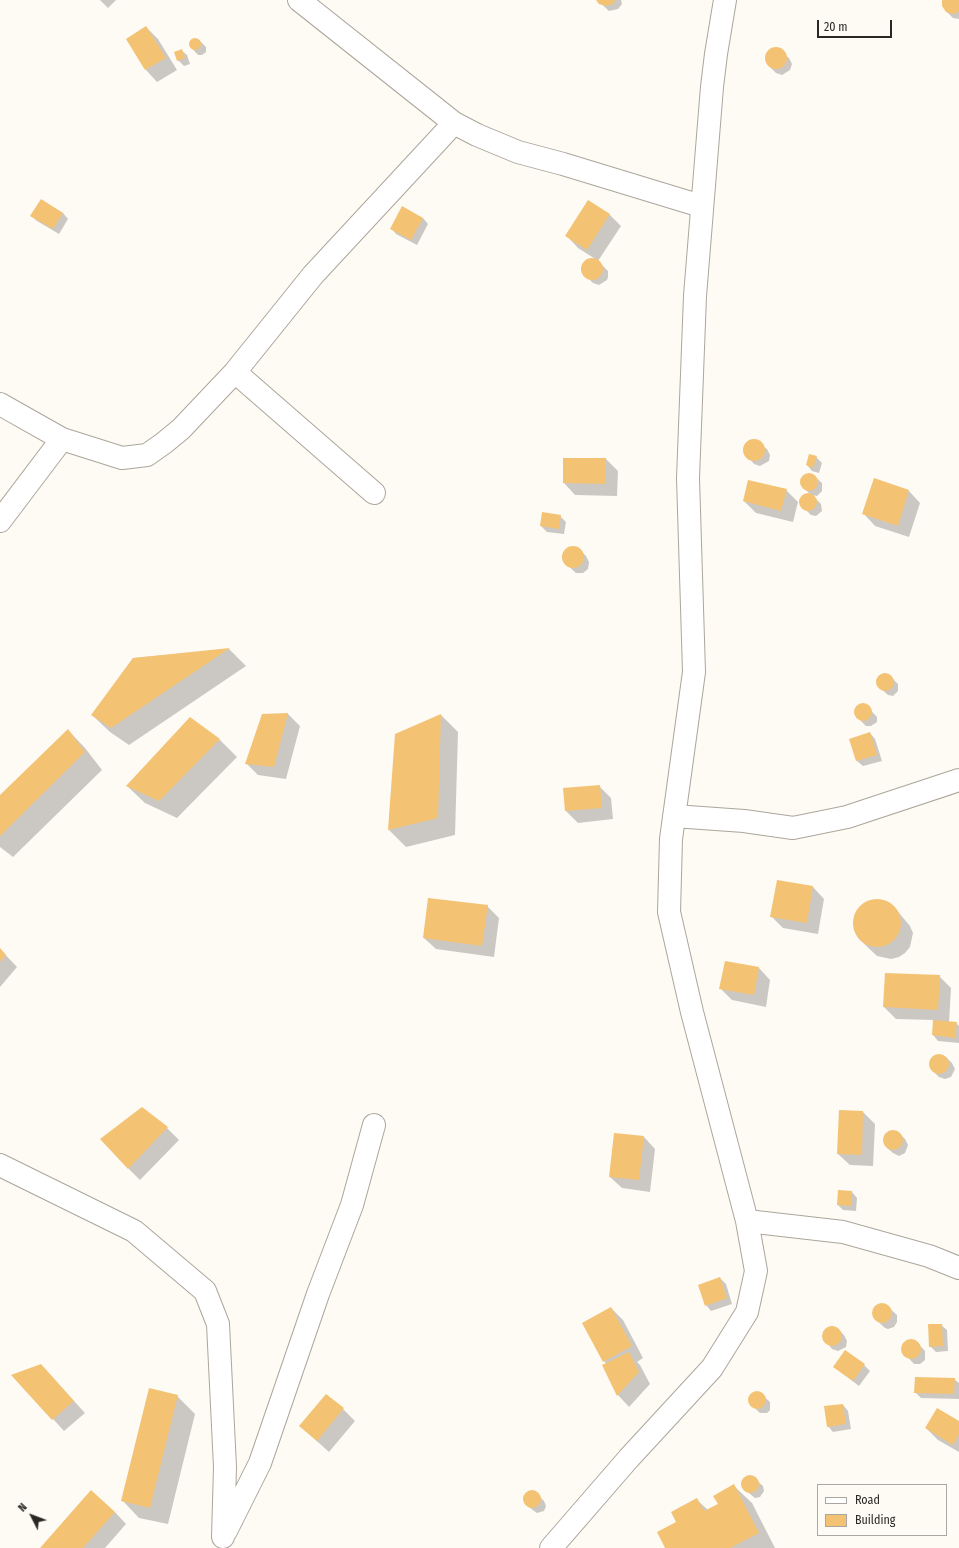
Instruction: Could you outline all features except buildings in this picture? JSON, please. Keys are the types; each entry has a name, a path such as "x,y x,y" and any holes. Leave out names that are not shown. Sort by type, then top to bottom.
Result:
{"street":[{"path":"299,0 454,123 477,135 518,152 563,164 701,206"},
{"path":"550,1548 629,1458 712,1368 747,1312 756,1271 747,1221 692,1012 669,912 671,839 694,672 688,478 695,296 701,206 716,54 725,0"},
{"path":"0,404 62,439 122,458 146,455 181,429 234,372 313,275 454,123"},
{"path":"234,372 374,493"},
{"path":"0,521 62,439"},
{"path":"674,816 744,821 793,828 847,818 959,780"},
{"path":"220,1542 260,1463 318,1294 352,1205 374,1125"},
{"path":"0,1165 134,1231 205,1291 218,1324 225,1467 220,1542"},
{"path":"747,1221 843,1232 929,1256 959,1268"}]}
